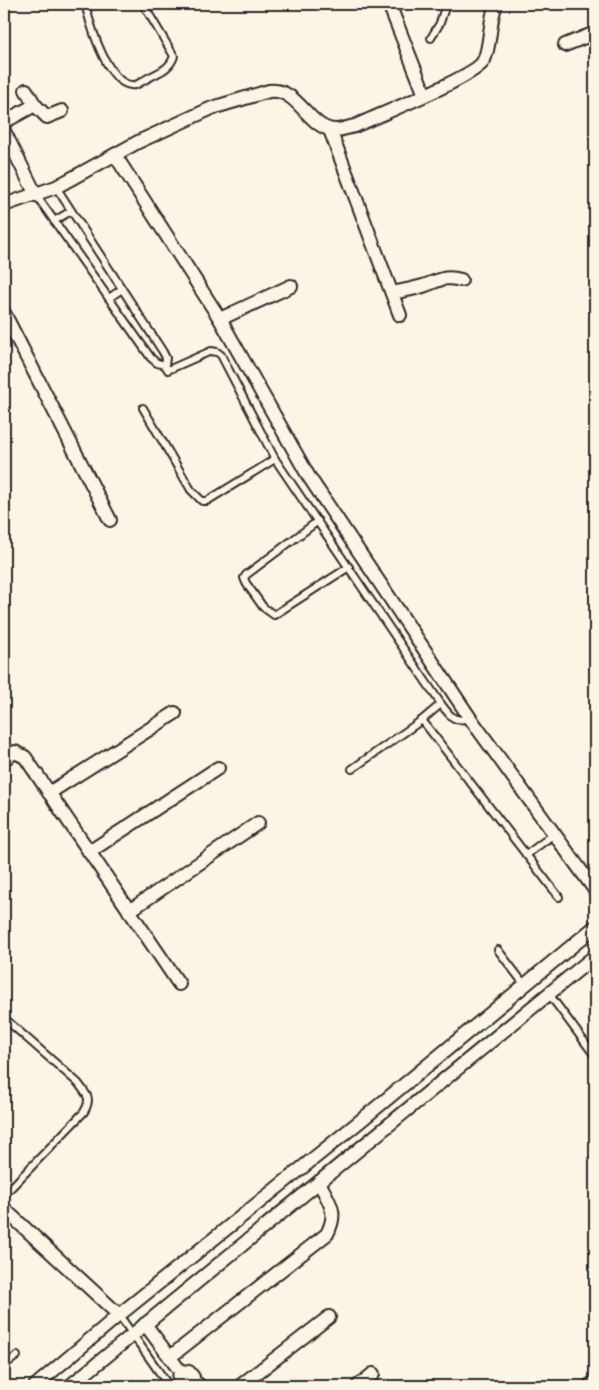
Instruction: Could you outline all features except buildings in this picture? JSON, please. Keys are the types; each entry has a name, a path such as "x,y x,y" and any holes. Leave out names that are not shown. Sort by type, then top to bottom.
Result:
{"street":[{"path":"389,4 425,95"},
{"path":"4,206 56,187 138,142 212,108 245,97 277,90 286,93 318,124 330,130 338,131 355,126 425,95 482,65 485,59 490,24 496,4"},
{"path":"565,45 595,33"},
{"path":"26,90 35,105 47,117 62,111"},
{"path":"4,122 35,105"},
{"path":"330,130 400,315"},
{"path":"4,131 36,195"},
{"path":"115,155 220,319 309,477 470,718 595,890"},
{"path":"392,293 422,287 445,278 451,277 461,280"},
{"path":"220,319 291,286"},
{"path":"4,313 110,520"},
{"path":"49,792 175,713"},
{"path":"4,759 15,752 22,754 179,984"},
{"path":"89,852 218,768"},
{"path":"129,911 258,823"},
{"path":"35,1386 359,1122 595,926"},
{"path":"70,1386 84,1379 131,1331 145,1324 595,956"},
{"path":"170,1357 327,1234 333,1222 332,1208 319,1182"},
{"path":"4,1209 120,1316"},
{"path":"240,1386 329,1317"},
{"path":"145,1324 180,1371 179,1379 193,1383"},
{"path":"358,1386 373,1374"},
{"path":"589,1386 595,1382"}],"lane":[{"path":"85,4 100,49 112,72 125,84 135,85 168,68 174,56 143,4"},
{"path":"431,38 440,23 446,4"},
{"path":"56,187 163,352 166,358 164,365"},
{"path":"36,195 156,363 164,365 168,370 211,352 217,352 221,356 275,459 441,704 449,715 455,719 470,718"},
{"path":"54,221 71,211"},
{"path":"108,298 122,289"},
{"path":"143,408 190,490 202,501 207,501 275,459"},
{"path":"318,521 246,575 244,578 246,583 263,608 274,615 349,567"},
{"path":"352,769 422,720 441,704"},
{"path":"422,720 559,897"},
{"path":"526,855 554,834"},
{"path":"498,950 524,984"},
{"path":"549,994 595,1056"},
{"path":"4,1018 78,1084 88,1096 89,1103 84,1112 4,1195"},
{"path":"120,1316 169,1386"},
{"path":"4,1365 17,1356"}]}
